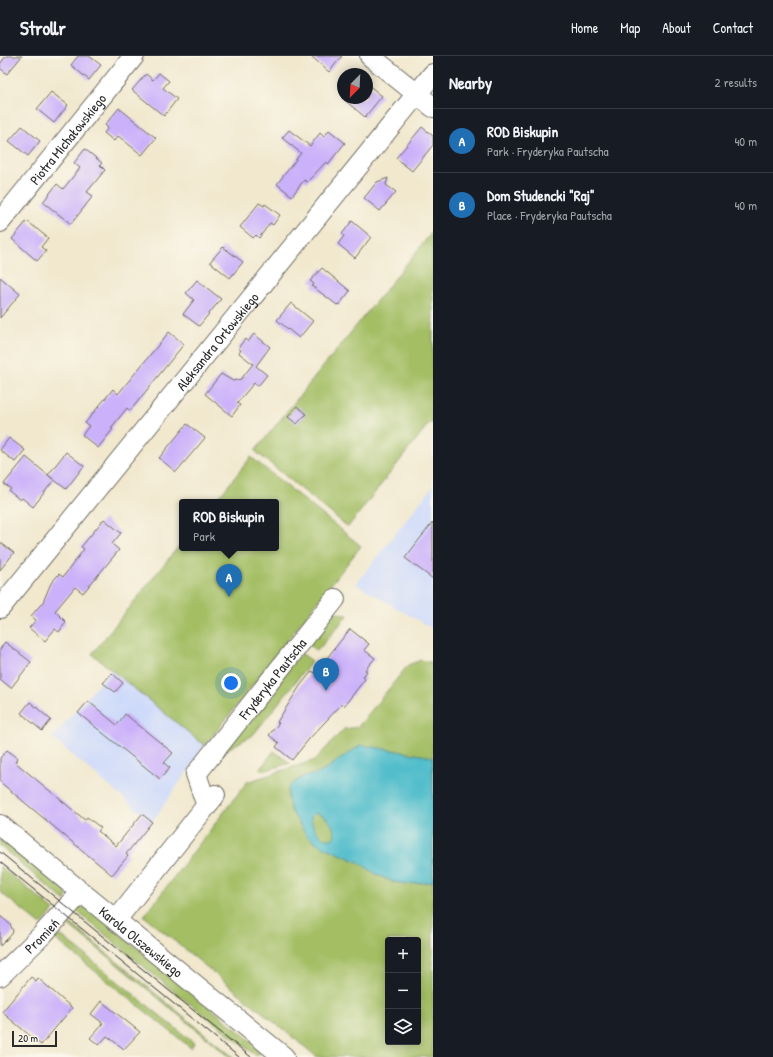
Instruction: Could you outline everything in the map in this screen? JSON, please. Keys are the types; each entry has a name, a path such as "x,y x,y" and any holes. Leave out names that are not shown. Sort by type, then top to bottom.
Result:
{"street":[{"name":"Piotra Michałowskiego","path":"0,222 134,56"},
{"path":"370,56 433,108"},
{"name":"Aleksandra Orłowskiego","path":"0,608 433,74"},
{"name":"Fryderyka Pautscha","path":"116,920 206,806 196,774 335,599"},
{"name":"Karola Olszewskiego","path":"0,825 116,920 274,1054"},
{"name":"Promień","path":"0,976 42,935 81,892"}],"shaded area":[{"path":"433,486 433,629 356,584"},
{"path":"111,670 205,746 152,822 52,738"}],"green space":[{"path":"433,231 433,424 430,422 348,527 255,451"},
{"path":"251,457 361,546 205,746 92,654 179,546 179,551 279,551 279,499 217,499"},
{"path":"338,613 348,615 317,651 307,643 332,614"},
{"path":"301,653 312,661 253,735 222,752"},
{"path":"421,660 433,663 433,1057 317,1057 144,916 247,782 315,760 344,729 358,727 408,665"},
{"path":"274,751 290,763 264,771 260,769"},
{"path":"0,835 66,891 67,894 65,901 0,846"},
{"path":"0,866 54,910 41,925 0,892"},
{"path":"79,907 88,908 262,1050 257,1056 172,990 74,909"},
{"path":"65,919 233,1057 230,1057 64,921"},
{"path":"58,935 63,937 194,1043 191,1048 54,938"}],"water":[{"path":"361,745 433,757 433,882 407,884 393,882 374,873 360,863 320,845 307,836 291,811 288,800 288,789 293,783 303,777 320,773","holes":["315,813 326,818 333,827 335,835 332,839 324,839 314,827 311,817"]}],"building":[{"path":"6,56 22,56 7,74 0,68 0,64"},
{"path":"78,56 89,56 101,65 89,80 71,65"},
{"path":"311,56 342,56 329,72"},
{"path":"159,73 169,81 163,88 177,99 164,116 132,90 146,74 153,80"},
{"path":"373,89 382,96 365,117 349,104 373,104"},
{"path":"51,92 68,105 54,123 37,109"},
{"path":"119,108 156,138 142,155 118,136 114,141 104,133 108,128 105,125"},
{"path":"22,126 40,141 28,156 9,141"},
{"path":"422,127 433,136 433,145 412,171 396,158"},
{"path":"289,130 310,146 320,133 324,137 329,130 345,143 328,164 326,162 307,182 304,180 292,196 277,184 301,153 282,138"},
{"path":"85,149 102,163 100,165 105,170 87,192 93,196 71,224 43,202 57,184 63,189 80,168 74,163"},
{"path":"388,178 386,185 396,192 380,211 364,198 377,182"},
{"path":"259,203 264,206 265,204 280,215 273,225 270,223 259,238 256,235 253,238 240,227"},
{"path":"27,221 48,238 41,247 46,251 37,261 12,239"},
{"path":"352,221 371,237 355,258 338,244 344,236 342,234"},
{"path":"223,247 243,262 230,278 210,262"},
{"path":"322,268 350,291 339,305 312,286 314,284 310,281"},
{"path":"0,277 20,294 0,318"},
{"path":"197,280 221,299 199,326 183,314 194,300 186,293"},
{"path":"291,303 313,321 299,338 277,320"},
{"path":"169,332 184,344 130,411 127,408 111,428 113,429 98,448 82,435 89,426 85,423 113,389 118,394"},
{"path":"254,334 270,347 256,366 267,375 258,386 254,383 237,403 240,405 232,416 205,394 221,374 233,381 241,379 253,364 239,353 241,350 238,348 245,339 248,342"},
{"path":"297,406 306,414 297,424 288,417"},
{"path":"187,424 205,438 176,472 159,458"},
{"path":"9,438 25,450 15,462 0,450"},
{"path":"66,452 84,466 66,489 48,475"},
{"path":"26,457 54,480 33,507 22,498 20,500 9,491 11,489 4,484"},
{"path":"104,519 121,533 112,544 119,550 83,593 75,587 55,611 66,622 59,632 55,629 45,641 29,628 36,620 31,616 43,602 51,583 59,574 63,577 84,549 81,547"},
{"path":"433,522 433,579 405,558"},
{"path":"0,542 14,553 0,570"},
{"path":"350,629 369,644 364,650 375,658 365,670 367,671 363,677 365,679 344,706 342,704 309,739 292,760 276,747 279,743 269,735 279,723 277,722 300,686 312,671 315,673"},
{"path":"5,642 31,662 11,688 0,679 0,649"},
{"path":"112,673 123,683 115,692 103,683"},
{"path":"88,701 117,725 125,714 173,753 164,763 170,768 160,779 78,713"},
{"path":"30,702 51,720 42,731 21,713"},
{"path":"7,750 18,758 15,762 85,820 87,817 101,828 98,831 116,846 142,814 152,822 126,854 128,856 112,875 0,782 0,758"},
{"path":"0,916 10,924 13,931 12,934 0,946"},
{"path":"31,977 36,981 38,978 72,1008 41,1045 2,1012"},
{"path":"101,1001 140,1032 124,1049 107,1036 99,1045 90,1038 103,1023 91,1014"}],"tram line":[{"path":"0,852 251,1057"},
{"path":"0,862 239,1057"}],"place":[{"name":"ROD Biskupin","path":"229,597"},
{"name":"Dom Studencki \"Raj\"","path":"326,691"}]}
